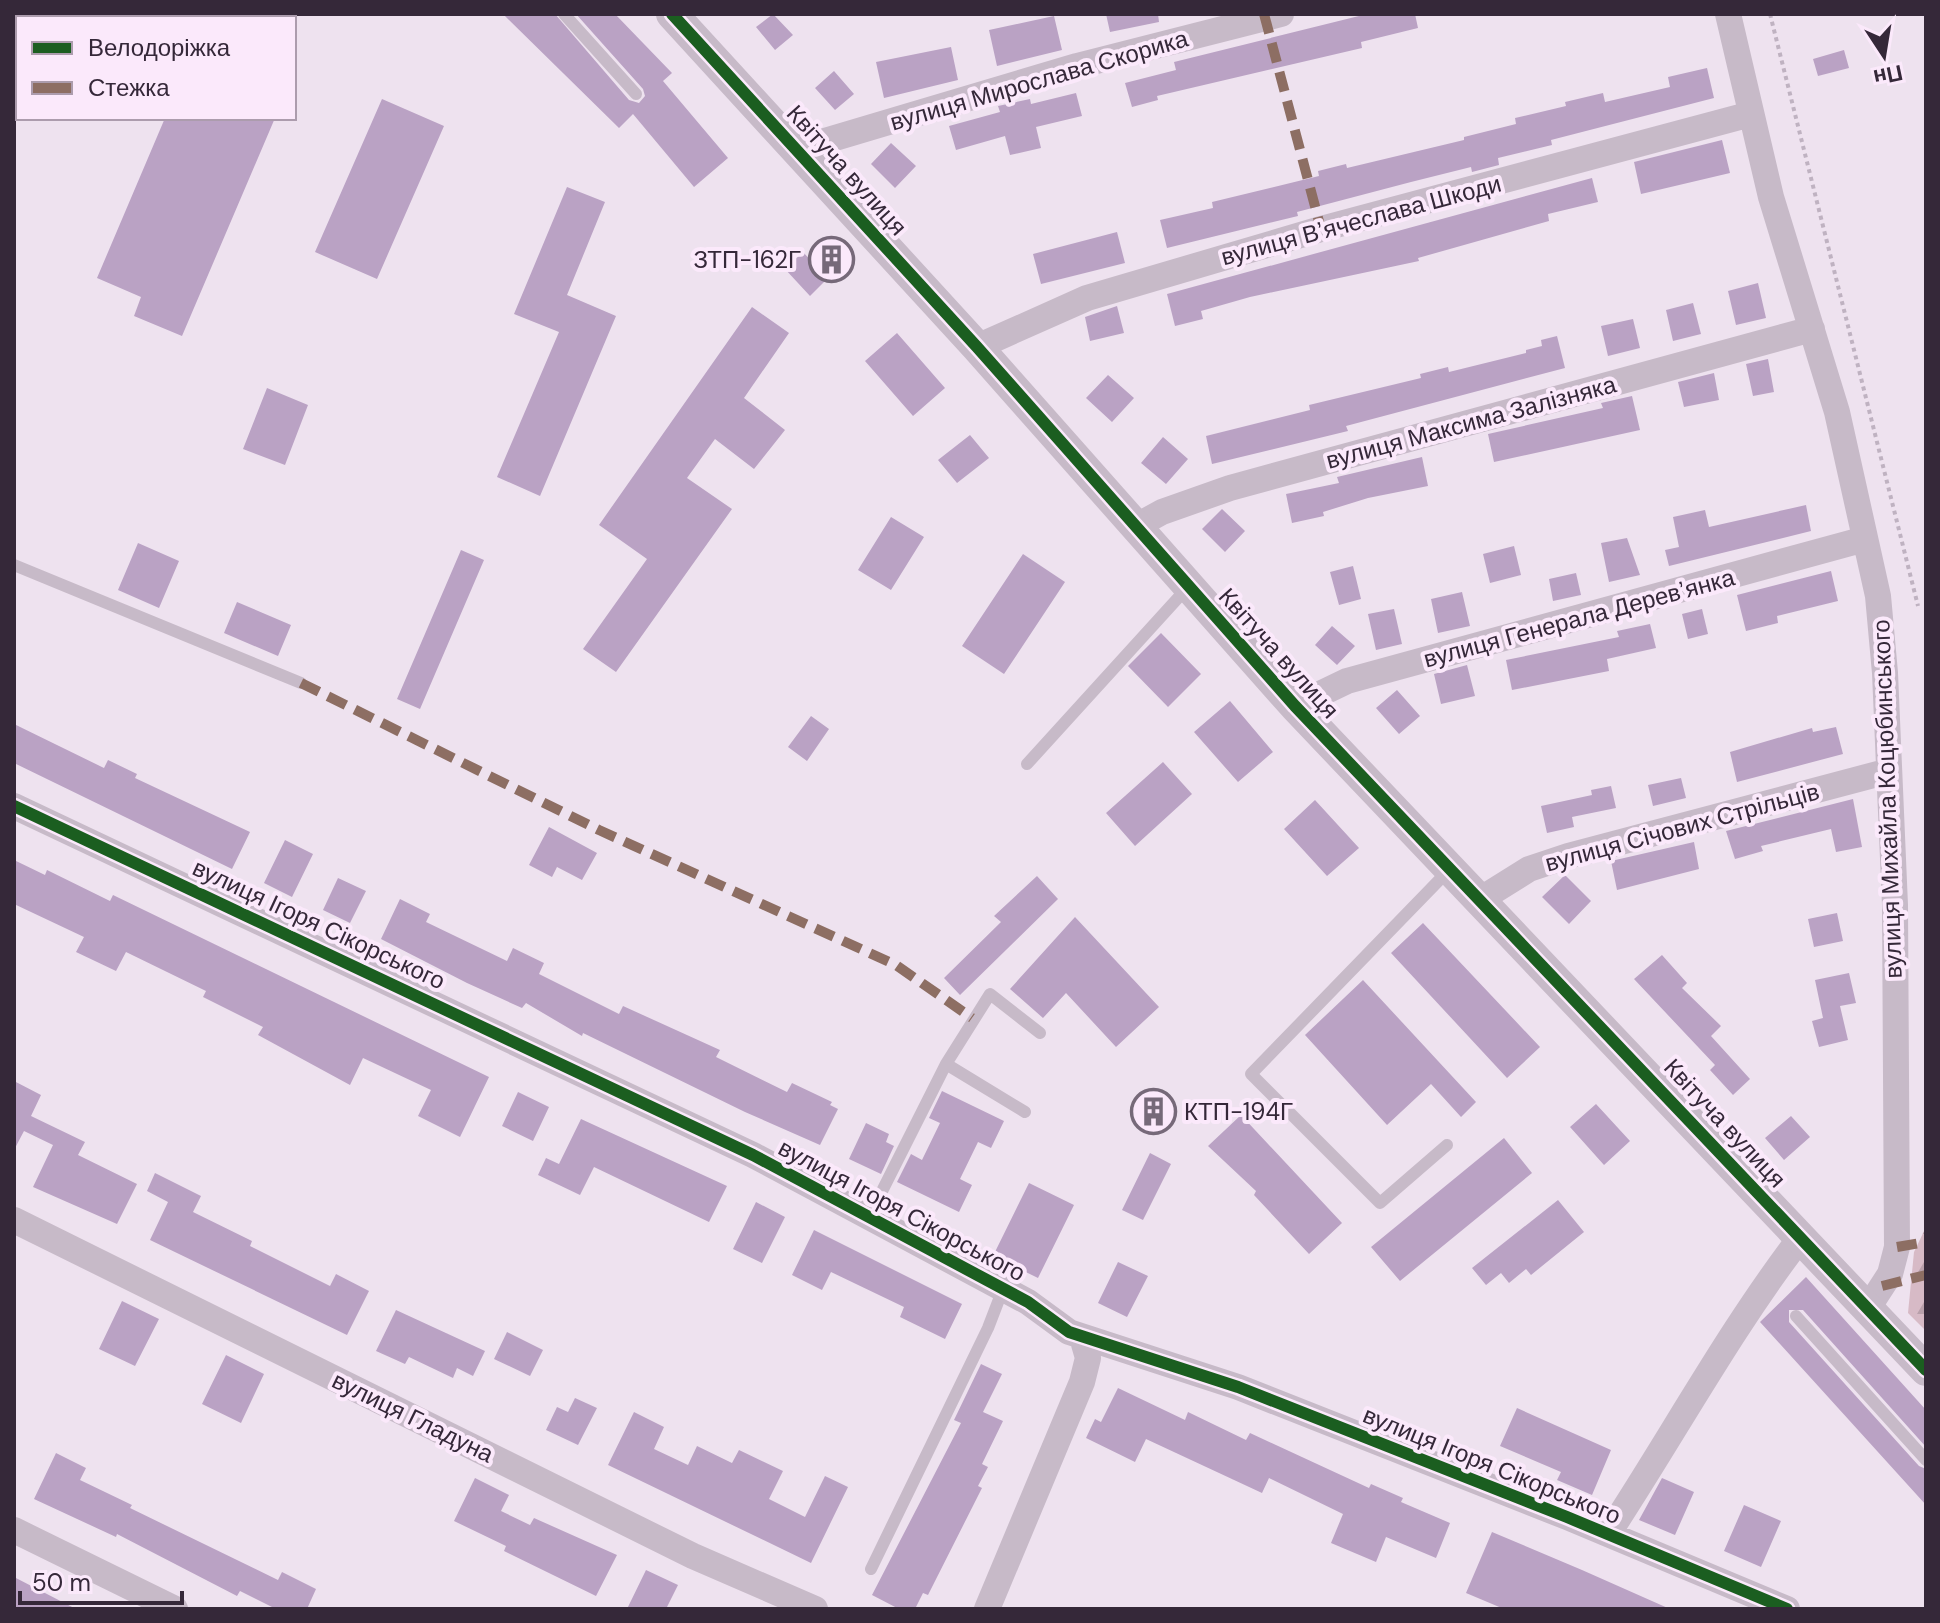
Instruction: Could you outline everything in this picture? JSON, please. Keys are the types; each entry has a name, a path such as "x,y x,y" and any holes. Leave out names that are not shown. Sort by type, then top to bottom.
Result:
{"street":[{"name":"Квітуча вулиця","path":"672,14 977,347 1295,706 1926,1370"},
{"name":"вулиця Мирослава Скорика","path":"798,149 1077,66 1281,14"},
{"name":"вулиця Михайла Коцюбинського","path":"1728,14 1771,197 1837,412 1878,596 1895,905 1897,1247 1890,1274 1868,1308"},
{"name":"вулиця Вʼячеслава Шкоди","path":"977,347 1102,293 1321,229 1751,114"},
{"name":"вулиця Максима Залізняка","path":"1135,527 1162,512 1230,488 1812,329"},
{"name":"вулиця Генерала Деревʼянка","path":"1295,706 1347,681 1865,539"},
{"name":"вулиця Січових Стрільців","path":"1481,899 1529,869 1568,856 1889,771"},
{"name":"вулиця Ігоря Сікорського","path":"14,806 753,1155 1003,1289 1082,1337 1238,1387 1608,1534 1787,1609"},
{"name":"вулиця Гладуна","path":"14,1220 693,1556 815,1609"},
{"path":"1608,1534 1670,1440 1752,1301 1801,1237"},
{"path":"987,1609 1082,1382 1088,1358 1082,1337"},
{"path":"14,1530 175,1609"}],"lane":[{"path":"564,14 636,94"},
{"path":"14,565 301,683"},
{"path":"1027,764 1188,587"},
{"path":"1447,1145 1380,1203 1251,1074 1451,867"},
{"path":"869,1217 946,1064 990,994 1040,1033"},
{"path":"946,1064 1025,1112"},
{"path":"871,1569 988,1328 1003,1289"},
{"path":"1796,1316 1926,1460"}],"path":[{"path":"1770,14 1918,606"}],"green space":[{"path":"1926,1227 1926,1331 1908,1313 1914,1252"}],"building":[{"path":"503,14 555,14 629,100 639,103 645,96 643,89 576,14 615,14 672,73 663,81 728,158 694,187 633,114 619,128"},
{"path":"773,14 793,35 775,50 756,27"},
{"path":"1106,14 1158,14 1159,22 1110,32"},
{"path":"1367,14 1415,14 1418,28 1361,42 1362,48 1157,96 1158,100 1132,107 1125,83 1176,70 1174,62"},
{"path":"1054,16 1062,50 997,66 989,30"},
{"path":"951,47 958,80 884,98 876,62"},
{"path":"1844,50 1849,68 1818,76 1813,59"},
{"path":"1707,68 1714,98 1551,140 1552,145 1498,158 1499,165 1472,172 1471,167 1411,182 1297,212 1298,216 1167,248 1160,220 1213,208 1212,202 1319,176 1318,171 1346,164 1347,168 1464,140 1464,137 1516,124 1515,118 1566,106 1565,102 1603,93 1605,102 1670,87 1668,77"},
{"path":"834,71 854,94 835,110 815,88"},
{"path":"1076,93 1082,116 1036,127 1041,148 1010,155 1005,136 956,150 949,126 1000,112 998,106 1030,99 1031,104"},
{"path":"382,99 444,126 377,279 315,252"},
{"path":"164,120 274,120 182,336 134,316 141,297 97,278"},
{"path":"1722,140 1730,173 1641,194 1634,162"},
{"path":"891,143 916,166 895,188 871,164"},
{"path":"1592,178 1598,202 1548,214 1549,221 1418,258 1419,261 1250,297 1201,311 1203,319 1175,326 1167,294"},
{"path":"567,187 605,202 567,295 616,316 540,496 497,477 559,332 514,314"},
{"path":"1117,232 1125,263 1041,284 1033,254"},
{"path":"830,247 844,262 810,296 785,269 803,252 813,263"},
{"path":"1758,283 1766,318 1736,325 1728,291"},
{"path":"1693,303 1701,334 1673,341 1666,310"},
{"path":"1117,306 1124,333 1090,341 1085,317"},
{"path":"752,307 789,333 744,398 785,430 754,469 715,439 687,478 732,509 616,672 583,649 647,559 599,525"},
{"path":"1633,319 1640,348 1608,356 1601,326"},
{"path":"897,333 945,388 913,416 865,361"},
{"path":"1557,336 1565,368 1346,426 1348,431 1212,464 1206,436 1310,410 1309,405 1421,378 1420,374 1448,367 1449,372 1526,353 1526,350 1542,346 1541,340"},
{"path":"1768,359 1774,392 1753,396 1746,364"},
{"path":"1714,373 1719,400 1684,407 1678,382"},
{"path":"1108,375 1134,398 1112,422 1086,398"},
{"path":"267,388 308,405 285,465 243,449"},
{"path":"1632,396 1640,430 1494,462 1488,434 1603,408 1601,403"},
{"path":"970,435 989,458 957,483 938,460"},
{"path":"1163,437 1188,459 1166,484 1141,463"},
{"path":"1422,457 1428,486 1368,498 1323,512 1324,516 1292,523 1286,494 1339,483 1337,477"},
{"path":"1806,505 1811,531 1669,566 1665,550 1679,547 1673,517 1705,510 1709,527"},
{"path":"1222,509 1245,531 1225,552 1202,529"},
{"path":"891,517 924,537 891,590 858,570"},
{"path":"1627,538 1640,575 1609,582 1601,543"},
{"path":"138,543 179,561 159,608 118,590"},
{"path":"1514,546 1521,575 1490,583 1483,554"},
{"path":"461,550 484,560 420,709 397,699"},
{"path":"1023,554 1065,582 1004,674 962,646"},
{"path":"1353,566 1361,599 1339,605 1330,572"},
{"path":"1831,571 1838,601 1777,616 1778,623 1746,631 1737,595"},
{"path":"1576,573 1581,595 1553,601 1549,579"},
{"path":"1462,592 1470,626 1438,633 1431,599"},
{"path":"237,602 291,625 278,656 224,633"},
{"path":"1394,609 1402,644 1376,650 1368,614"},
{"path":"1702,609 1708,634 1688,639 1682,614"},
{"path":"1650,624 1656,648 1607,659 1609,671 1512,690 1506,660 1619,637 1617,631"},
{"path":"1332,626 1355,646 1337,665 1315,645"},
{"path":"1161,633 1201,674 1168,707 1128,666"},
{"path":"1467,665 1475,696 1441,704 1434,674"},
{"path":"1397,690 1420,716 1399,734 1376,708"},
{"path":"1230,701 1273,752 1238,782 1194,732"},
{"path":"811,716 829,729 807,761 788,747"},
{"path":"14,724 104,768 108,760 137,774 135,778 250,832 232,869 14,763"},
{"path":"1836,727 1843,754 1737,782 1730,752 1812,728 1813,732"},
{"path":"1163,762 1192,794 1135,846 1106,813"},
{"path":"1681,778 1686,798 1653,806 1648,785"},
{"path":"1611,786 1616,808 1572,817 1574,827 1547,833 1541,806 1592,795 1591,790"},
{"path":"1853,799 1862,847 1836,852 1831,829 1761,846 1763,851 1735,859 1726,831"},
{"path":"1315,800 1359,848 1327,876 1284,829"},
{"path":"549,827 597,853 582,880 557,867 552,877 529,865"},
{"path":"285,840 313,854 292,897 264,883"},
{"path":"1694,842 1699,869 1617,890 1611,861"},
{"path":"14,860 45,875 47,870 110,901 113,895 489,1077 460,1137 418,1116 431,1090 363,1058 350,1085 258,1035 263,1027 203,997 206,991 126,952 116,971 76,952 84,937 14,904"},
{"path":"1565,875 1591,901 1569,924 1542,897"},
{"path":"1037,876 1058,899 960,995 944,978 1001,922 994,916"},
{"path":"338,878 366,891 350,923 323,910"},
{"path":"400,899 430,914 426,922 507,961 513,948 544,963 539,974 619,1014 623,1006 720,1050 716,1057 787,1092 792,1083 832,1102 830,1105 838,1109 820,1145 583,1033 582,1036 526,1003 522,1008 381,939"},
{"path":"1837,913 1843,941 1814,947 1808,919"},
{"path":"1075,917 1159,1007 1116,1047 1066,993 1043,1018 1010,989"},
{"path":"1423,923 1540,1047 1507,1078 1391,953"},
{"path":"1662,955 1687,983 1682,988 1721,1026 1711,1036 1750,1079 1733,1095 1710,1070 1715,1065 1634,979"},
{"path":"1849,973 1856,1003 1840,1006 1848,1040 1819,1047 1812,1021 1823,1018 1815,980"},
{"path":"1363,980 1476,1102 1461,1117 1431,1084 1387,1125 1305,1035"},
{"path":"14,1081 41,1095 31,1116 85,1142 78,1155 137,1184 117,1224 33,1187 53,1145 24,1131 14,1150"},
{"path":"942,1091 1004,1121 991,1148 978,1142 960,1179 972,1185 959,1212 897,1182 911,1154 922,1160 940,1123 929,1118"},
{"path":"518,1092 549,1107 533,1141 502,1126"},
{"path":"1596,1104 1630,1141 1604,1165 1570,1127"},
{"path":"1241,1115 1342,1223 1309,1254 1254,1195 1256,1191 1208,1146"},
{"path":"1791,1116 1810,1137 1784,1160 1765,1138"},
{"path":"581,1119 727,1186 709,1222 594,1167 580,1195 538,1175 546,1158 559,1164"},
{"path":"866,1123 889,1134 886,1142 894,1146 881,1174 849,1159"},
{"path":"1504,1138 1532,1173 1400,1281 1371,1247"},
{"path":"1150,1153 1171,1164 1143,1220 1122,1210"},
{"path":"155,1173 201,1196 193,1212 252,1241 250,1246 330,1286 336,1274 369,1291 347,1335 150,1240 168,1202 147,1191"},
{"path":"1029,1183 1074,1205 1038,1278 993,1256"},
{"path":"1558,1200 1584,1232 1531,1275 1526,1269 1509,1283 1501,1273 1486,1285 1472,1268"},
{"path":"756,1202 785,1217 762,1263 733,1249"},
{"path":"814,1230 962,1304 945,1339 900,1317 904,1307 831,1272 822,1290 792,1275"},
{"path":"1118,1262 1148,1276 1127,1317 1098,1303"},
{"path":"1806,1277 1926,1410 1926,1447 1803,1310 1789,1310 1789,1322 1919,1466 1926,1469 1926,1505 1760,1322"},
{"path":"122,1301 159,1319 135,1366 99,1349"},
{"path":"396,1310 485,1351 473,1376 457,1368 453,1378 409,1357 405,1364 376,1351"},
{"path":"507,1332 543,1350 530,1376 494,1359"},
{"path":"226,1355 264,1374 241,1423 202,1404"},
{"path":"981,1364 1002,1374 983,1412 1003,1421 982,1464 988,1467 978,1486 982,1488 928,1595 923,1593 915,1609 899,1609 872,1595 961,1423 954,1420"},
{"path":"1118,1388 1185,1420 1188,1412 1246,1440 1250,1433 1369,1488 1371,1484 1403,1498 1401,1502 1450,1523 1436,1558 1386,1537 1376,1562 1331,1543 1343,1514 1269,1478 1262,1493 1146,1439 1135,1462 1086,1438 1095,1419 1101,1422"},
{"path":"575,1398 597,1408 578,1445 546,1430 557,1407 568,1412"},
{"path":"1517,1408 1611,1450 1592,1495 1557,1480 1561,1472 1500,1446"},
{"path":"634,1412 664,1427 654,1449 688,1465 697,1446 732,1463 739,1450 783,1471 769,1499 805,1517 825,1476 848,1487 811,1563 608,1465"},
{"path":"56,1453 86,1468 80,1480 132,1505 130,1508 278,1580 282,1572 316,1589 307,1609 276,1609 240,1591 237,1596 117,1534 116,1537 34,1499"},
{"path":"475,1478 509,1495 501,1511 530,1525 534,1518 617,1555 596,1596 504,1551 506,1546 454,1521"},
{"path":"1662,1478 1694,1492 1675,1535 1639,1520"},
{"path":"1744,1505 1781,1521 1761,1567 1724,1551"},
{"path":"1492,1532 1670,1609 1504,1609 1466,1593"},
{"path":"646,1570 678,1585 666,1609 627,1609"},
{"path":"14,1577 76,1609 14,1609"}],"marked path":[{"path":"1264,14 1321,229"},
{"path":"301,683 599,830 896,965 972,1018"},
{"path":"1897,1247 1926,1242"},
{"path":"1882,1286 1926,1275"}],"cycle path":[{"path":"672,14 977,347 1295,706 1926,1370"},
{"path":"14,806 753,1155 1028,1302 1069,1332 1238,1387 1567,1517 1787,1609"}],"place":[{"name":"ЗТП-162Г","path":"832,259"},
{"name":"КТП-194Г","path":"1153,1111"}]}
